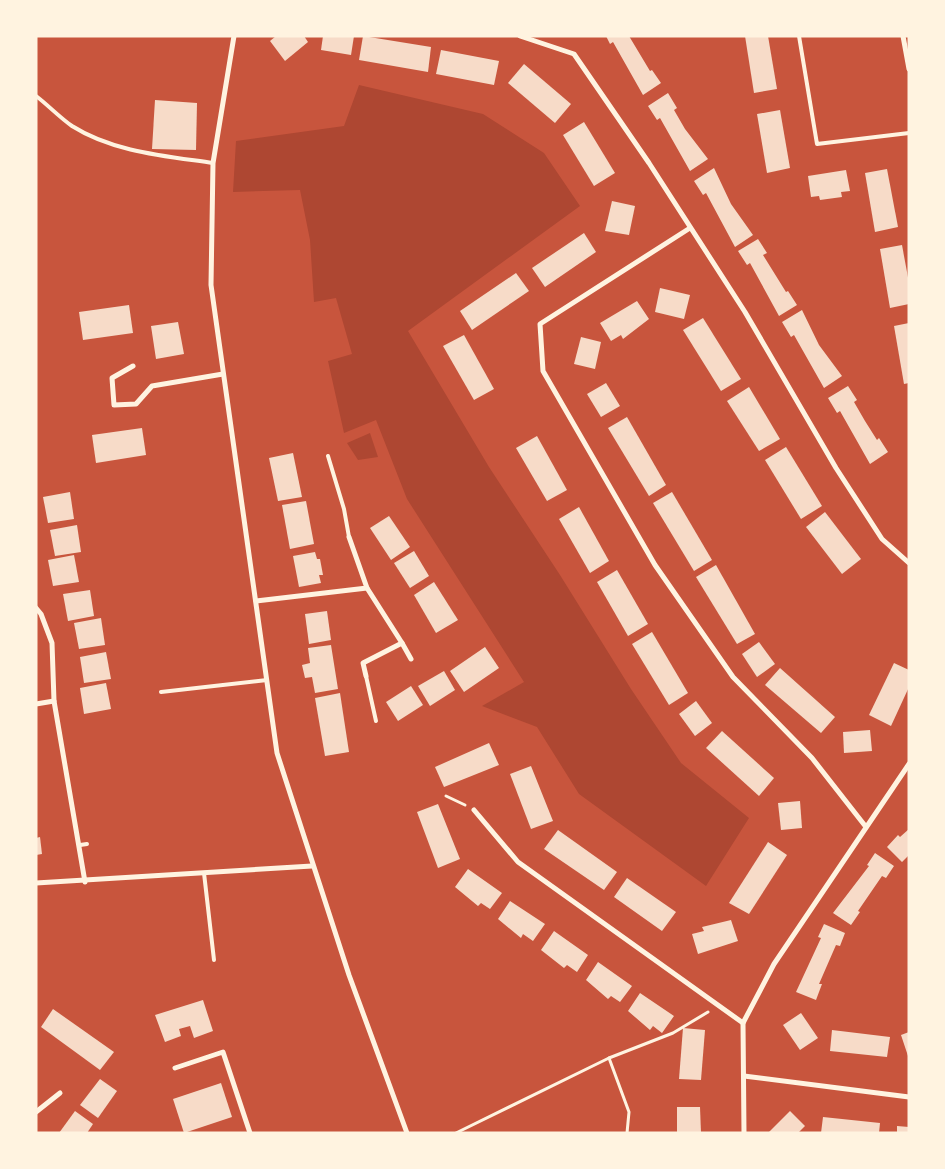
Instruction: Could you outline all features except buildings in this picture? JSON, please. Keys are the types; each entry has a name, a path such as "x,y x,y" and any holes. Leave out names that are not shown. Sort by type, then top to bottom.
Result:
{"street":[{"path":"234,36 212,163 211,285 277,753 312,866 349,975 407,1133"},
{"path":"520,36 574,54 745,312 836,468 882,539 909,563"},
{"path":"903,36 909,69"},
{"path":"690,228 540,324 543,372 655,565 733,678 812,758 866,827"},
{"path":"133,366 112,378 114,405 136,404 152,386 223,374"},
{"path":"349,537 367,588 411,659"},
{"path":"256,601 367,588"},
{"path":"36,608 41,614 52,643 54,702 83,844 85,882"},
{"path":"366,676 363,663 402,643"},
{"path":"36,704 54,702"},
{"path":"744,1133 743,1023 774,964 909,764"},
{"path":"474,810 518,862 743,1023"},
{"path":"36,883 85,882 312,866"},
{"path":"175,1068 223,1052 250,1133"},
{"path":"744,1076 909,1097"},
{"path":"36,1112 60,1093"}],"lane":[{"path":"799,36 817,144 909,133"},
{"path":"36,96 72,125 104,140 131,150 212,163"},
{"path":"328,456 344,508 349,537"},
{"path":"366,676 376,721"},
{"path":"161,692 267,680"},
{"path":"204,874 214,960"}],"path":[{"path":"446,796 474,810"},
{"path":"456,1133 624,1051 673,1033 719,1005"},
{"path":"609,1058 629,1112 627,1133"}],"shaded area":[{"path":"359,85 483,114 544,153 580,206 408,331 489,467 560,575 631,689 681,763 749,818 706,886 579,794 537,727 482,706 524,682 407,499 376,420 344,433 328,361 352,354 336,298 314,302 310,240 300,190 233,192 236,141 344,126"},
{"path":"370,433 378,457 358,460 347,443"}]}
